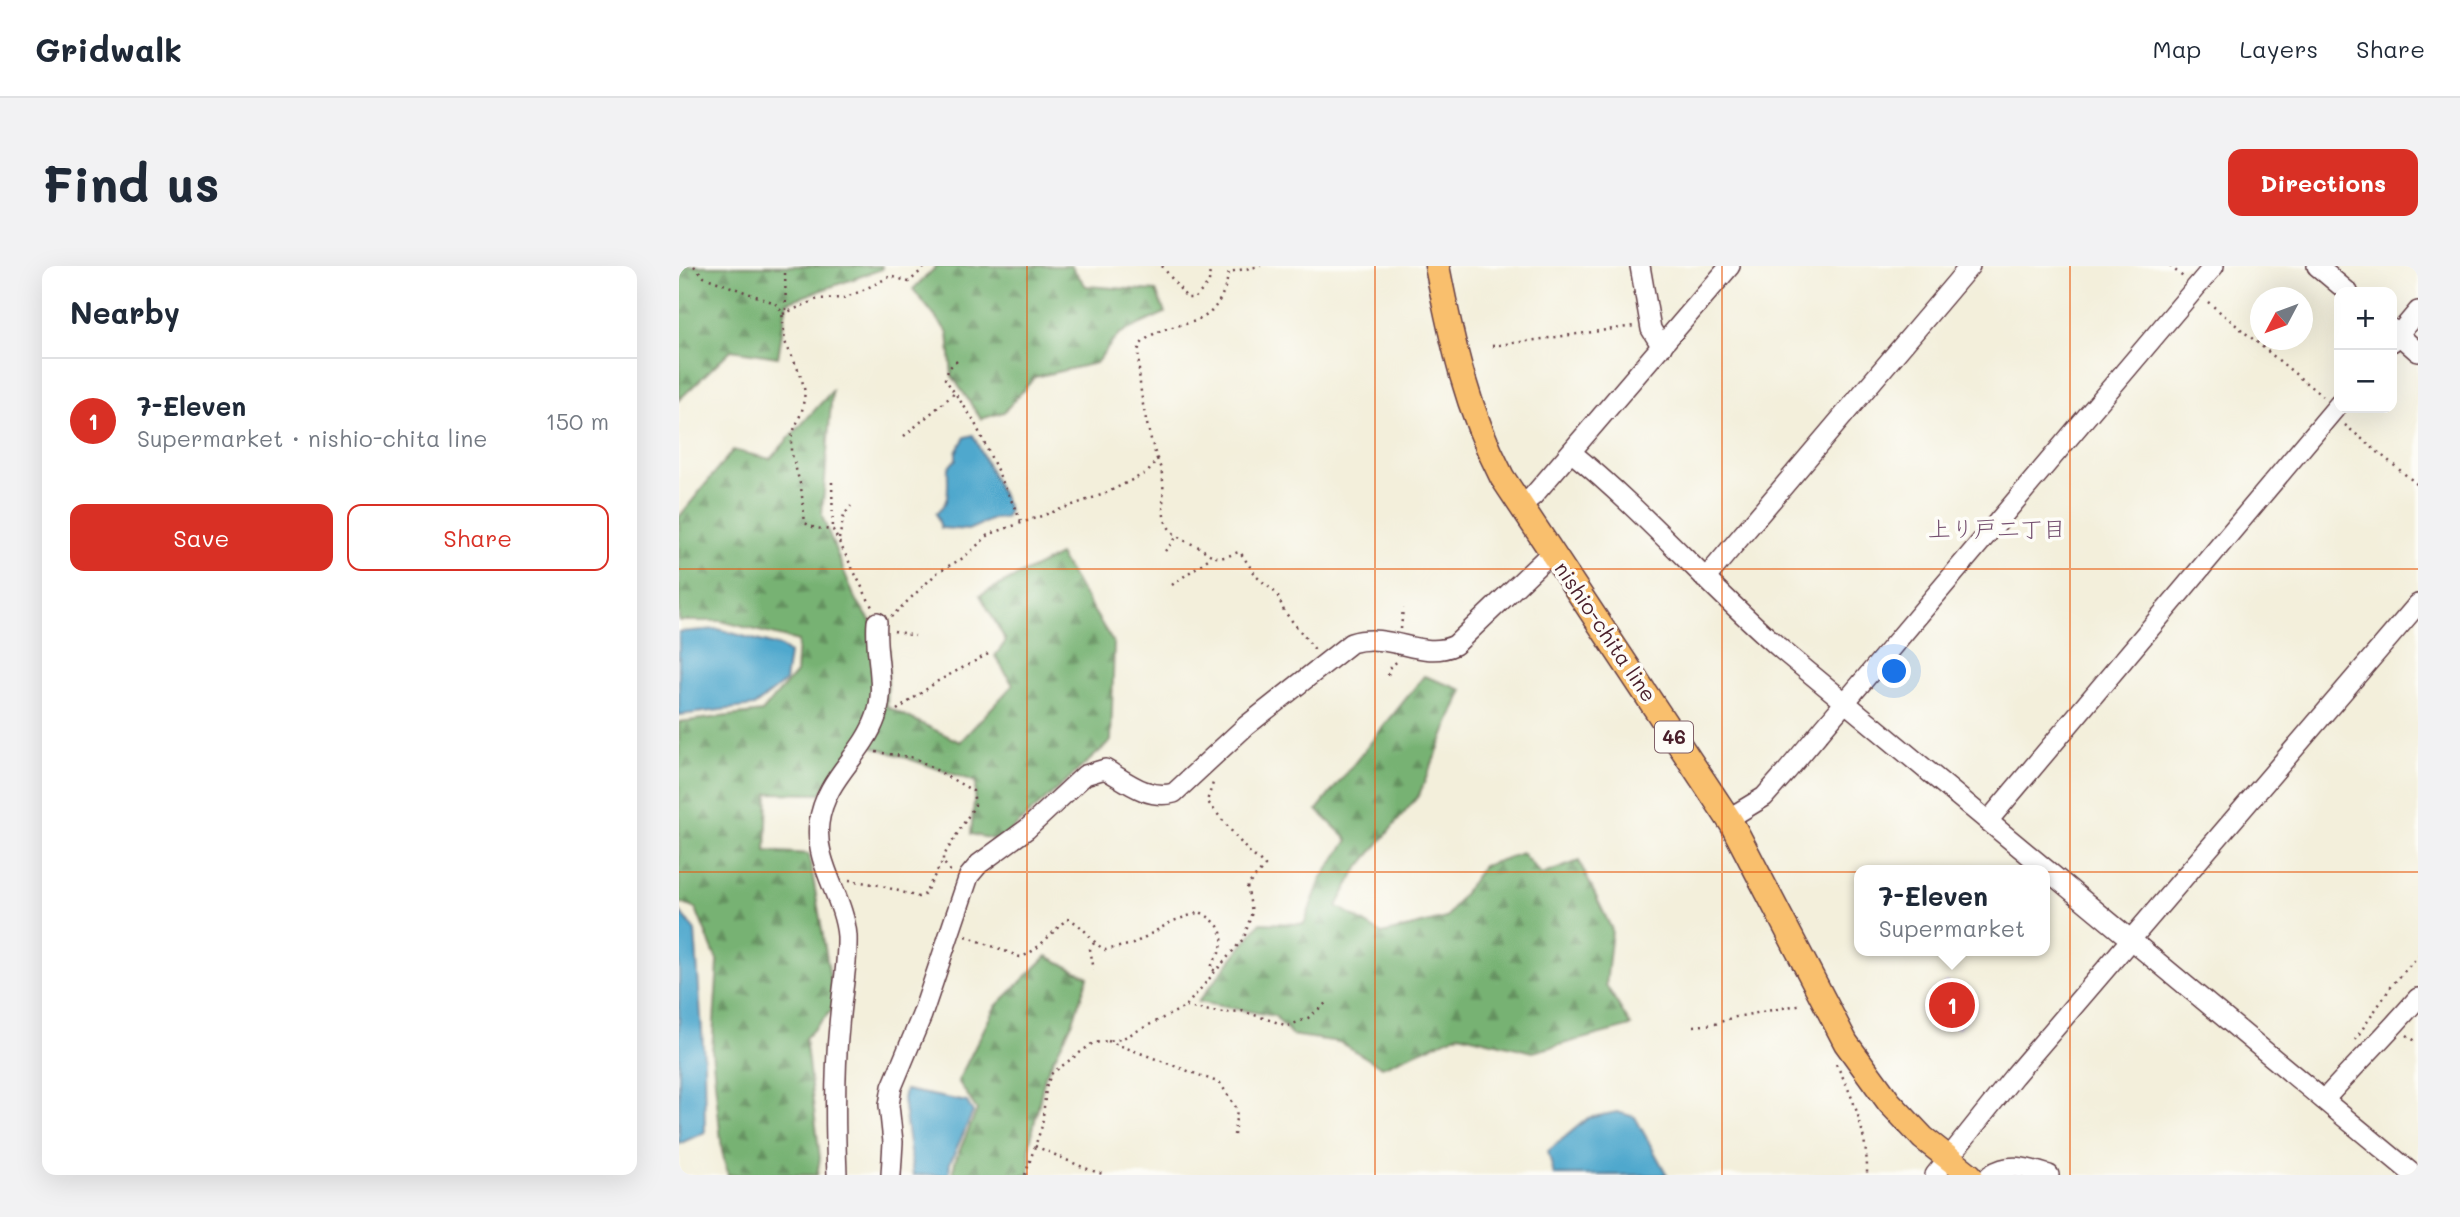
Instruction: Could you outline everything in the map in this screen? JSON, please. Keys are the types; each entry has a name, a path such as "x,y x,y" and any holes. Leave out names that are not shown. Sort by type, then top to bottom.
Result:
{"main road":[{"name":"nishio-chita line","path":"1437,266 1457,366 1468,402 1480,435 1520,506 1733,824 1846,1043 1889,1102 1923,1138 1941,1167 1970,1175"}],"street":[{"path":"1640,266 1650,325 1662,347"},
{"path":"1520,506 1533,496 1730,266"},
{"path":"1705,579 1970,266"},
{"path":"1733,824 1736,814 1764,797 1846,702 2214,266"},
{"path":"2317,266 2342,287"},
{"path":"2397,332 2418,311"},
{"path":"2397,337 2418,352"},
{"path":"1988,821 2334,410"},
{"path":"1571,452 1617,489 1705,579 1846,702 2041,865"},
{"path":"891,1175 893,1142 889,1105 892,1087 922,1015 967,882 979,864 1027,829 1084,775 1105,769 1149,794 1162,796 1184,786 1246,726 1351,643 1366,638 1399,642 1437,652 1455,645 1552,552"},
{"path":"1941,1167 2014,1076 2133,941 2418,604"},
{"path":"837,1175 835,1094 847,934 821,853 819,822 834,779 861,746 876,717 883,679 876,624"},
{"path":"2050,872 2414,1175"},
{"path":"2323,1100 2379,1040 2397,1026 2418,998"},
{"path":"1990,1175 2003,1167 2026,1167 2049,1175"}],"path":[{"path":"694,266 704,277 775,303 785,313"},
{"path":"785,313 818,299 843,298 891,276 909,282 926,266"},
{"path":"1163,266 1187,298 1195,298 1209,283 1210,266"},
{"path":"1261,266 1236,268 1229,272 1224,295 1206,317 1188,326 1153,334 1139,346 1138,368 1143,409 1163,487 1163,519 1176,538 1200,547 1212,556 1226,557 1240,552 1252,571 1277,594 1284,611 1326,661"},
{"path":"785,273 785,342 801,376 805,392 791,444 805,523 815,528 833,530"},
{"path":"2209,302 2334,406"},
{"path":"1493,346 1625,325 1650,325"},
{"path":"957,361 945,374 973,419 1022,522"},
{"path":"904,436 955,393"},
{"path":"2341,413 2418,485"},
{"path":"876,624 892,616 938,572 963,558 990,534 1104,494 1148,472 1157,459"},
{"path":"832,482 833,530 869,600 876,624"},
{"path":"838,540 844,515 851,506"},
{"path":"1165,551 1176,538"},
{"path":"1172,585 1212,556"},
{"path":"1399,642 1403,608"},
{"path":"876,624 915,636"},
{"path":"876,717 911,703 938,681 992,652"},
{"path":"846,880 879,885 918,897 924,895 975,805 973,792 915,758 875,752 861,746"},
{"path":"1025,1175 1035,1146 1051,1074 1093,1043 1121,1039 1185,1007 1244,938 1252,912 1247,886 1265,866 1247,850 1206,801 1216,773 1209,763"},
{"path":"943,862 956,877 967,882"},
{"path":"950,930 1020,957 1035,951 1046,936 1067,919 1075,921 1094,943 1105,950 1133,944 1151,936 1173,920 1200,912 1215,920 1220,928 1221,949 1211,964 1211,969 1216,971"},
{"path":"1094,943 1090,949 1094,970"},
{"path":"2352,1045 2386,993 2418,956"},
{"path":"1185,1007 1223,1013 1242,1011 1288,1026 1308,1018 1326,1003"},
{"path":"1694,1026 1715,1024 1742,1015 1805,1003"},
{"path":"1108,1041 1220,1083 1237,1109 1234,1135"},
{"path":"1833,1059 1849,1087 1858,1116 1867,1175"},
{"path":"1035,1146 1061,1155 1081,1168 1106,1175"}],"green space":[{"path":"679,266 882,266 882,269 787,302 778,357 731,350 679,400"},
{"path":"937,266 1071,266 1086,286 1156,291 1165,313 1119,334 1096,363 1035,377 1004,412 981,419 952,376 948,333 913,289"},
{"path":"832,391 822,516 854,596 889,649 887,707 960,742 1013,685 995,656 1006,641 980,595 1059,555 1114,644 1111,741 999,841 971,834 976,782 857,741 820,794 768,793 766,851 809,854 835,1007 805,1038 820,1158 817,1175 728,1175 722,1151 712,1051 718,963 696,909 679,902 679,722 762,712 796,673 798,641 721,621 679,621 679,517 733,450 770,459"},
{"path":"1424,676 1463,690 1419,795 1356,871 1337,906 1382,934 1446,918 1483,866 1522,853 1541,875 1579,861 1612,930 1606,985 1631,1026 1533,1052 1459,1034 1382,1067 1339,1042 1291,1035 1275,1016 1198,1002 1260,923 1304,924 1321,879 1348,840 1317,810"},
{"path":"1047,956 1088,977 1073,1021 1045,1076 1030,1143 1030,1175 953,1175 955,1161 977,1110 958,1081 995,1007"}],"water":[{"path":"973,435 1009,510 1005,518 993,519 968,530 941,528 936,513 947,499 948,468 956,459 956,452 965,437"},
{"path":"718,629 781,647 789,654 785,682 754,706 679,715 679,632"},
{"path":"679,910 695,931 704,1060 705,1132 679,1144"},
{"path":"905,1090 967,1102 973,1112 950,1163 949,1175 913,1175 903,1099"},
{"path":"1617,1112 1635,1117 1667,1175 1554,1175 1548,1151 1588,1118"}],"building":[{"path":"1946,981 1976,1008 1958,1029 1928,1003"}],"place":[{"name":"7-Eleven","path":"1952,1005"}],"district":[{"name":"上り戸二丁目","path":"1997,529"}]}
